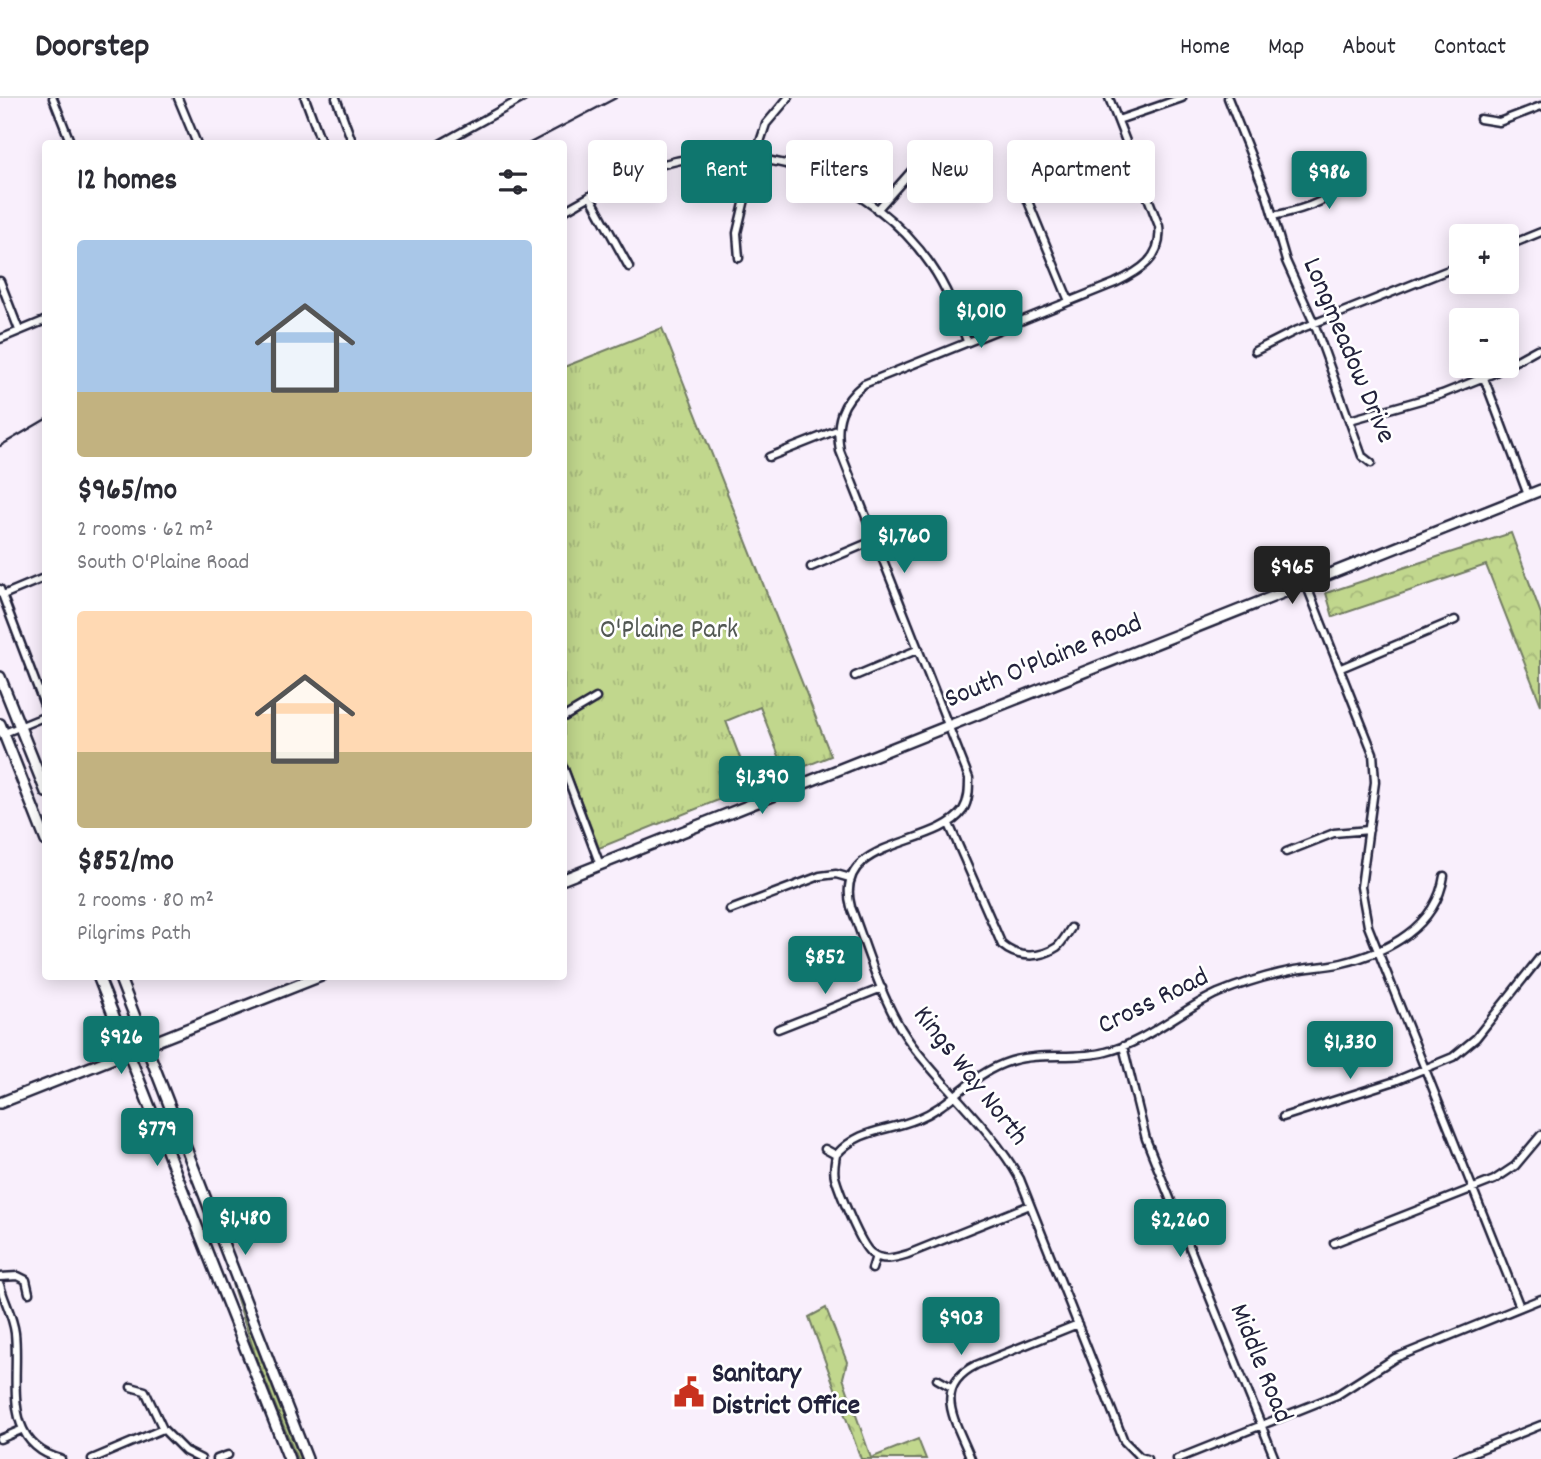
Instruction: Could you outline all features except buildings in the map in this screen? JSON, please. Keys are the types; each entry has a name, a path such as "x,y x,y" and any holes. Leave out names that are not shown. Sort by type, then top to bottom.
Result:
{"main road":[{"name":"South O'Plaine Road","path":"567,878 1541,489"},
{"path":"0,677 42,782"},
{"path":"1,730 42,831"},
{"path":"100,980 289,1459"},
{"path":"121,980 307,1459"},
{"path":"0,1103 128,1054 306,980"}],"street":[{"path":"53,98 69,140"},
{"path":"178,98 195,140"},
{"path":"305,98 321,140"},
{"path":"336,98 352,140"},
{"path":"447,140 523,98"},
{"path":"761,140 766,124 788,98"},
{"path":"730,910 820,876 836,874 850,878 859,865 875,853 949,824 967,802 969,778 840,451 837,430 841,411 847,400 864,384 1126,277 1144,268 1154,257 1160,235 1155,216 1110,98"},
{"path":"1118,120 1182,98"},
{"name":"Longmeadow Drive","path":"1228,98 1273,216 1286,261 1314,323 1362,456 1371,463"},
{"path":"1480,119 1499,122 1541,106"},
{"path":"772,161 820,175 851,191 877,210 912,242 931,265 949,296 967,341"},
{"path":"1273,216 1322,199 1341,188 1350,179 1353,168"},
{"path":"877,210 907,176"},
{"path":"567,209 588,197"},
{"path":"594,203 629,267"},
{"path":"739,258 737,233 744,203"},
{"path":"1029,203 1069,301"},
{"path":"1519,241 1541,232"},
{"path":"1255,351 1314,323 1449,270"},
{"path":"0,281 19,330"},
{"path":"0,339 42,321"},
{"path":"1519,359 1537,349"},
{"path":"1350,419 1442,394 1484,378 1528,495"},
{"path":"769,457 837,430"},
{"path":"811,567 875,540"},
{"path":"42,577 1,592 42,700"},
{"path":"1306,584 1373,753 1375,782 1361,887 1363,907 1377,951 1520,1307"},
{"path":"1341,668 1455,620"},
{"path":"855,676 919,649"},
{"path":"567,715 596,698"},
{"path":"1,730 42,717"},
{"path":"567,777 600,865"},
{"path":"949,824 1002,945 1014,953 1030,956 1058,946 1071,928"},
{"path":"1286,852 1343,831 1368,830"},
{"name":"Cross Road","path":"836,1155 854,1138 930,1114 979,1074 1013,1061 1084,1056 1123,1046 1190,1007 1239,985 1278,974 1344,963 1400,941 1420,926 1435,904 1444,876"},
{"name":"Kings Way North","path":"850,878 848,889 851,907 898,1023 911,1044 1005,1153 1020,1179 1125,1441 1140,1457 1147,1459"},
{"path":"1283,1116 1378,1087 1453,1057 1465,1049 1541,956"},
{"path":"778,1029 882,988"},
{"name":"Middle Road","path":"1123,1046 1146,1139 1275,1459"},
{"path":"1335,1243 1494,1180 1516,1166 1541,1135"},
{"path":"825,1149 836,1155 835,1175 860,1238 868,1250 882,1258 900,1256 1030,1205"},
{"path":"872,1269 876,1256"},
{"path":"0,1277 18,1276 26,1280 29,1293"},
{"path":"0,1285 14,1331 13,1398 21,1430 38,1448 61,1459"},
{"path":"1177,1459 1336,1395 1395,1357 1541,1299"},
{"path":"971,1459 951,1408 951,1387 964,1371 976,1365 1078,1324"},
{"path":"937,1379 951,1387"},
{"path":"131,1387 145,1391 163,1429 185,1451 201,1459"},
{"path":"1456,1459 1541,1425"},
{"path":"92,1459 163,1429"},
{"path":"0,1439 21,1430"},
{"path":"217,1459 228,1455"}],"green space":[{"name":"O'Plaine Park","path":"662,328 831,756 786,774 760,707 726,721 751,787 599,848 567,765 567,366"},
{"path":"1511,533 1541,614 1541,705 1486,565 1333,617 1326,593"},
{"path":"232,1284 300,1459 297,1459 256,1357"},
{"path":"826,1308 847,1362 843,1378 871,1458 918,1439 926,1459 861,1459 809,1317"}],"railway":[{"path":"536,140 616,98"},
{"path":"0,446 42,421"}],"place":[{"name":"Sanitary District Office","path":"689,1392"}]}
